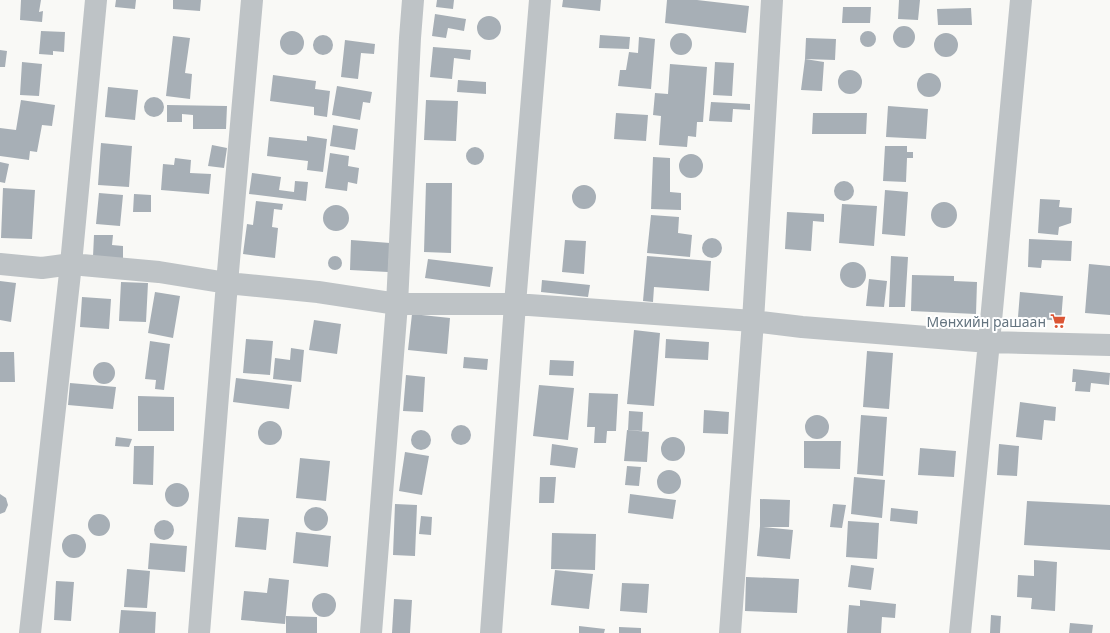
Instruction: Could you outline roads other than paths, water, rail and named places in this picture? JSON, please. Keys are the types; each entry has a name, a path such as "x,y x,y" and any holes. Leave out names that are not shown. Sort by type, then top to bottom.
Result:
{"street":[{"path":"30,633 71,264 96,0"},
{"path":"199,633 227,283 252,0"},
{"path":"371,633 397,304 412,0"},
{"path":"491,633 515,304 540,0"},
{"path":"730,633 753,321 772,0"},
{"path":"960,633 1021,0"},
{"path":"0,264 42,268 71,264 159,272 227,283 318,292 397,304 515,304 753,321 802,327 989,342 1110,345"}],"place":[{"name":"Мөнхийн рашаан","path":"1058,321"}]}
